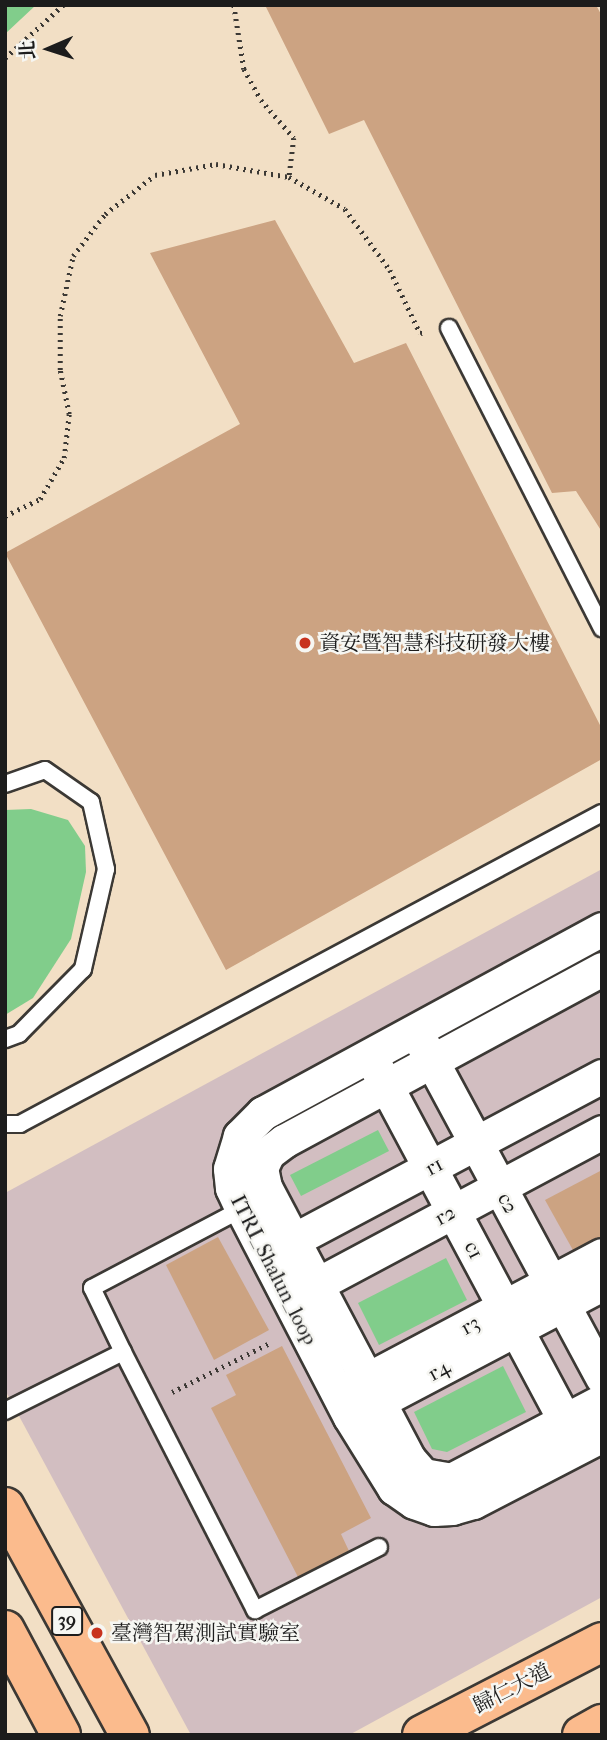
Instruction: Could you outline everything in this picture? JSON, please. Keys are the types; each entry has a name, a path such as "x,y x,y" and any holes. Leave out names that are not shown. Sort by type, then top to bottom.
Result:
{"main road":[{"name":"39","path":"5,1507 130,1735"},
{"path":"5,1630 61,1735"},
{"name":"歸仁大道","path":"422,1735 602,1642"},
{"path":"582,1735 602,1724"}],"street":[{"name":"ITRI_Shalun_loop","path":"279,1247 242,1209 232,1188 230,1169 240,1136 264,1113 369,1054 600,934"},
{"name":"ITRI_Shalun_loop","path":"602,969 385,1084 268,1153 261,1168 279,1247 344,1406 394,1488 414,1502 434,1509 452,1508 473,1502 582,1434 602,1401"},
{"name":"c2","path":"415,1030 602,1377"},
{"name":"c1","path":"369,1054 510,1318 582,1434"},
{"name":"r1","path":"279,1247 602,1076"},
{"name":"r2","path":"303,1304 453,1211 602,1132"},
{"name":"r3","path":"344,1406 557,1293 602,1255"},
{"path":"557,1293 602,1284"},
{"name":"ITRI_Shalun_loop","path":"303,1304 373,1390 409,1459 423,1475 451,1480 582,1434"}],"lane":[{"path":"449,328 602,628"},
{"path":"5,784 45,770 91,802 106,869 83,969 19,1034 5,1039"},
{"path":"5,1124 20,1124 602,813"},
{"path":"242,1209 92,1288 255,1610 379,1547"},
{"path":"5,1411 123,1352"}],"path":[{"path":"5,58 63,5"},
{"path":"234,5 244,69 261,100 294,138 289,177"},
{"path":"5,516 40,499 64,458 69,414 60,370 60,316 73,256 105,214 155,176 216,164 289,177 345,209 390,270 420,333 449,328"},
{"path":"149,1403 303,1304"}],"shaded area":[{"name":"臺灣智駕測試實驗室","path":"602,869 602,1597 349,1735 191,1735 5,1390 5,1193"}],"green space":[{"path":"5,5 36,5 5,34"},
{"path":"31,809 68,820 85,846 86,872 71,939 33,998 5,1015 5,810"},
{"path":"378,1130 389,1151 301,1196 290,1175"},
{"path":"446,1258 467,1300 379,1345 358,1303"},
{"path":"503,1366 526,1412 447,1452 432,1449 414,1412"}],"building":[{"path":"265,5 596,5 602,16 602,532 576,491 552,493 364,120 329,134"},
{"name":"資安暨智慧科技研發大樓","path":"275,220 354,363 406,343 602,729 602,759 226,970 5,553 240,424 150,253"},
{"path":"602,1170 602,1237 574,1252 545,1200"},
{"path":"218,1237 269,1330 214,1360 166,1265"},
{"path":"282,1346 371,1518 341,1534 349,1551 298,1577 211,1408 236,1395 226,1375"}],"place":[{"name":"資安暨智慧科技研發大樓","path":"305,643"},
{"name":"臺灣智駕測試實驗室","path":"97,1633"}]}
